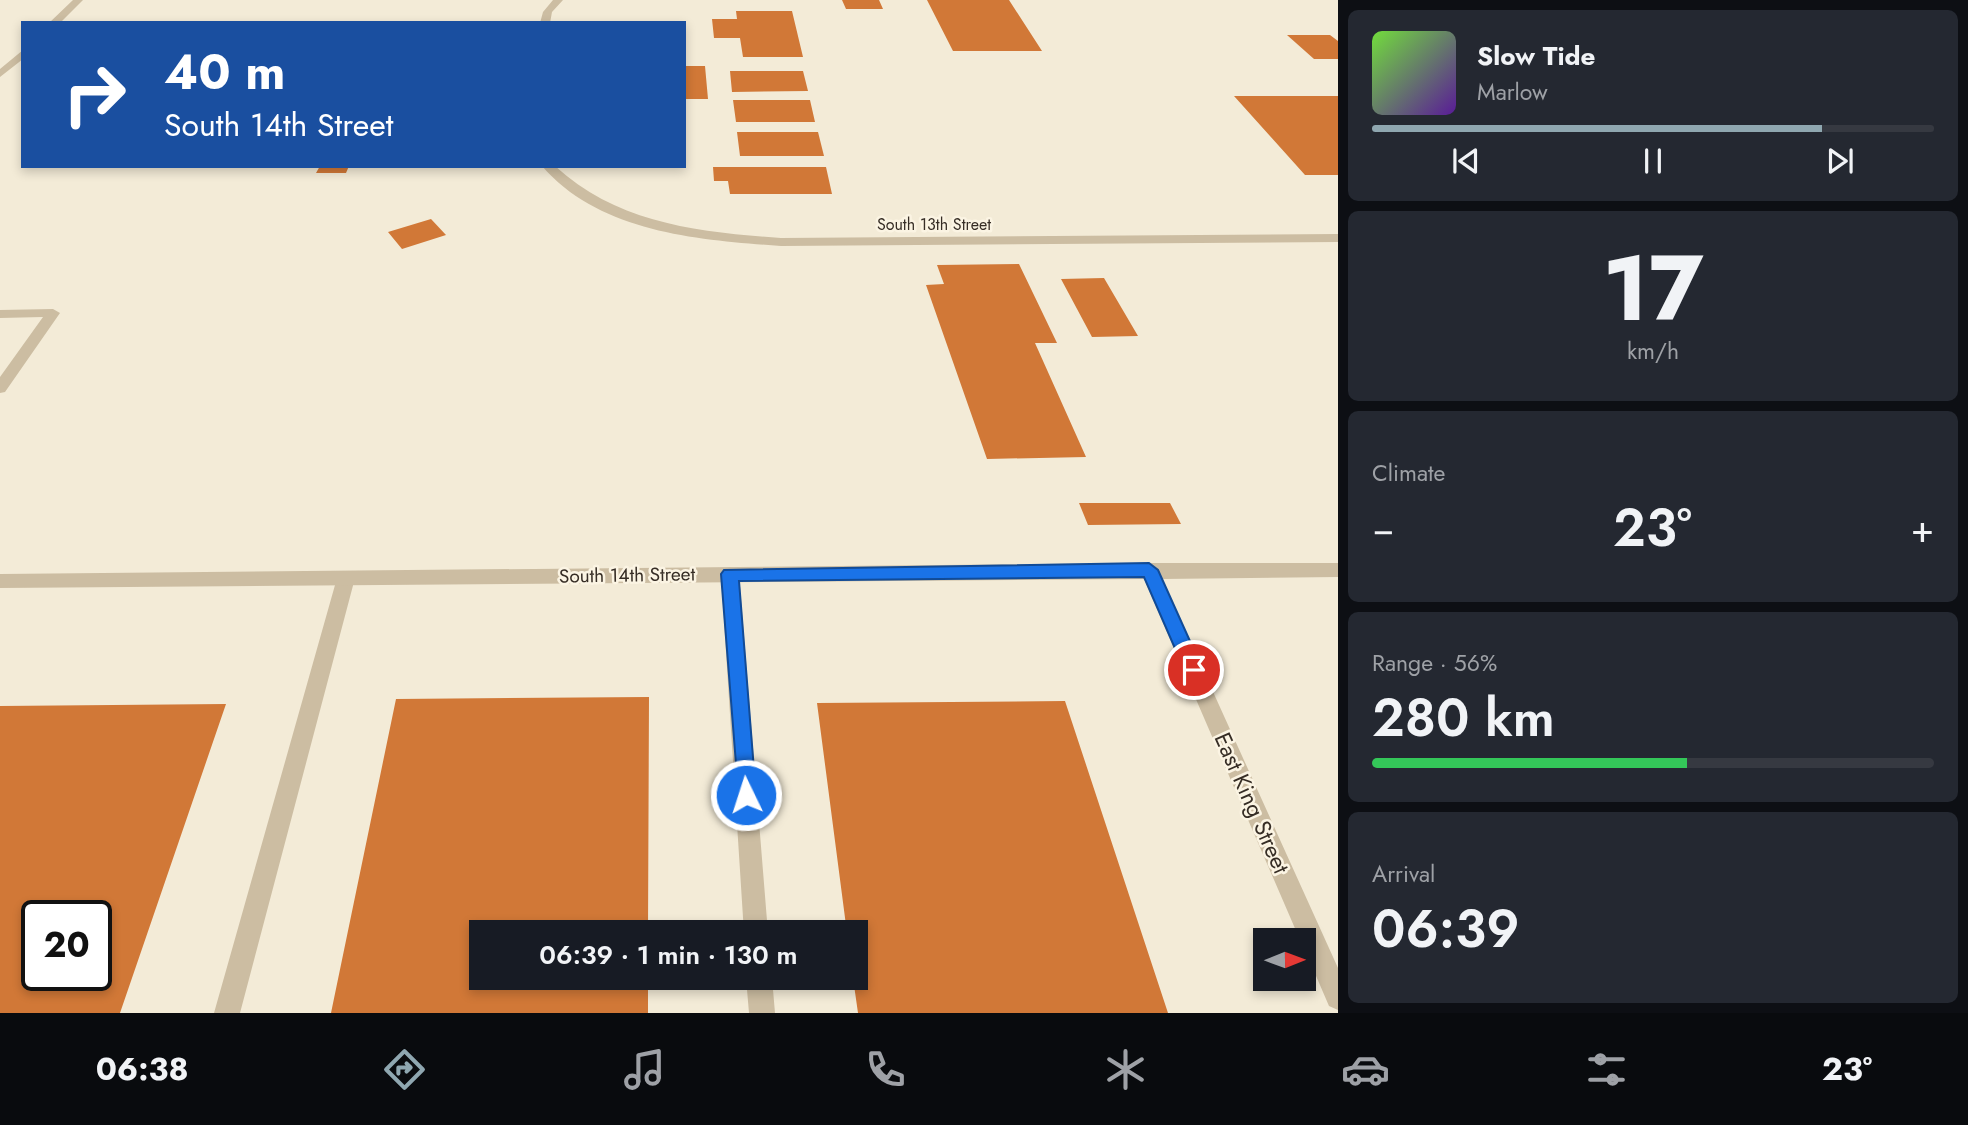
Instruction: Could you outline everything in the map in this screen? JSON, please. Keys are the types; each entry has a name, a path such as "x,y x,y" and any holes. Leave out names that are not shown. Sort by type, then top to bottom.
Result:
{"street":[{"path":"56,21 78,0"},
{"path":"546,21 548,12 558,0"},
{"path":"0,74 21,55"},
{"name":"South 13th Street","path":"550,168 564,184 629,216 672,231 717,238 781,242 1338,238"},
{"path":"0,314 52,313 0,388"},
{"name":"East King Street","path":"1149,570 1338,997"},
{"name":"South 14th Street","path":"0,581 1338,570"},
{"path":"730,574 755,920"},
{"path":"228,1013 346,578"},
{"path":"760,990 762,1013"}],"building":[{"path":"842,0 879,0 883,9 846,9"},
{"path":"927,0 1009,0 1042,51 953,51"},
{"path":"736,11 792,11 803,57 743,57 740,38 714,38 712,19 737,19"},
{"path":"1287,35 1330,35 1338,41 1338,59 1314,59"},
{"path":"686,66 705,66 708,99 686,99"},
{"path":"730,71 803,71 808,91 732,92"},
{"path":"1234,96 1338,96 1338,175 1305,175"},
{"path":"733,100 810,100 815,122 736,122"},
{"path":"737,132 818,132 824,156 740,156"},
{"path":"713,167 826,167 832,194 730,194 728,181 714,181"},
{"path":"319,168 348,168 346,173 316,173"},
{"path":"431,219 446,235 402,249 388,232"},
{"path":"1019,264 1057,343 1035,343 1086,457 987,459 926,285 944,284 937,265"},
{"path":"1104,278 1138,336 1092,337 1061,279"},
{"path":"1079,503 1170,503 1181,524 1088,525"},
{"path":"649,697 648,920 469,920 469,990 648,990 648,1013 331,1013 396,699"},
{"path":"1065,701 1168,1013 858,1013 855,990 868,990 868,920 845,920 817,703"},
{"path":"226,704 120,1013 0,1013 0,706"}],"route":[{"path":"746,795 730,574 1149,570 1194,670"}]}
